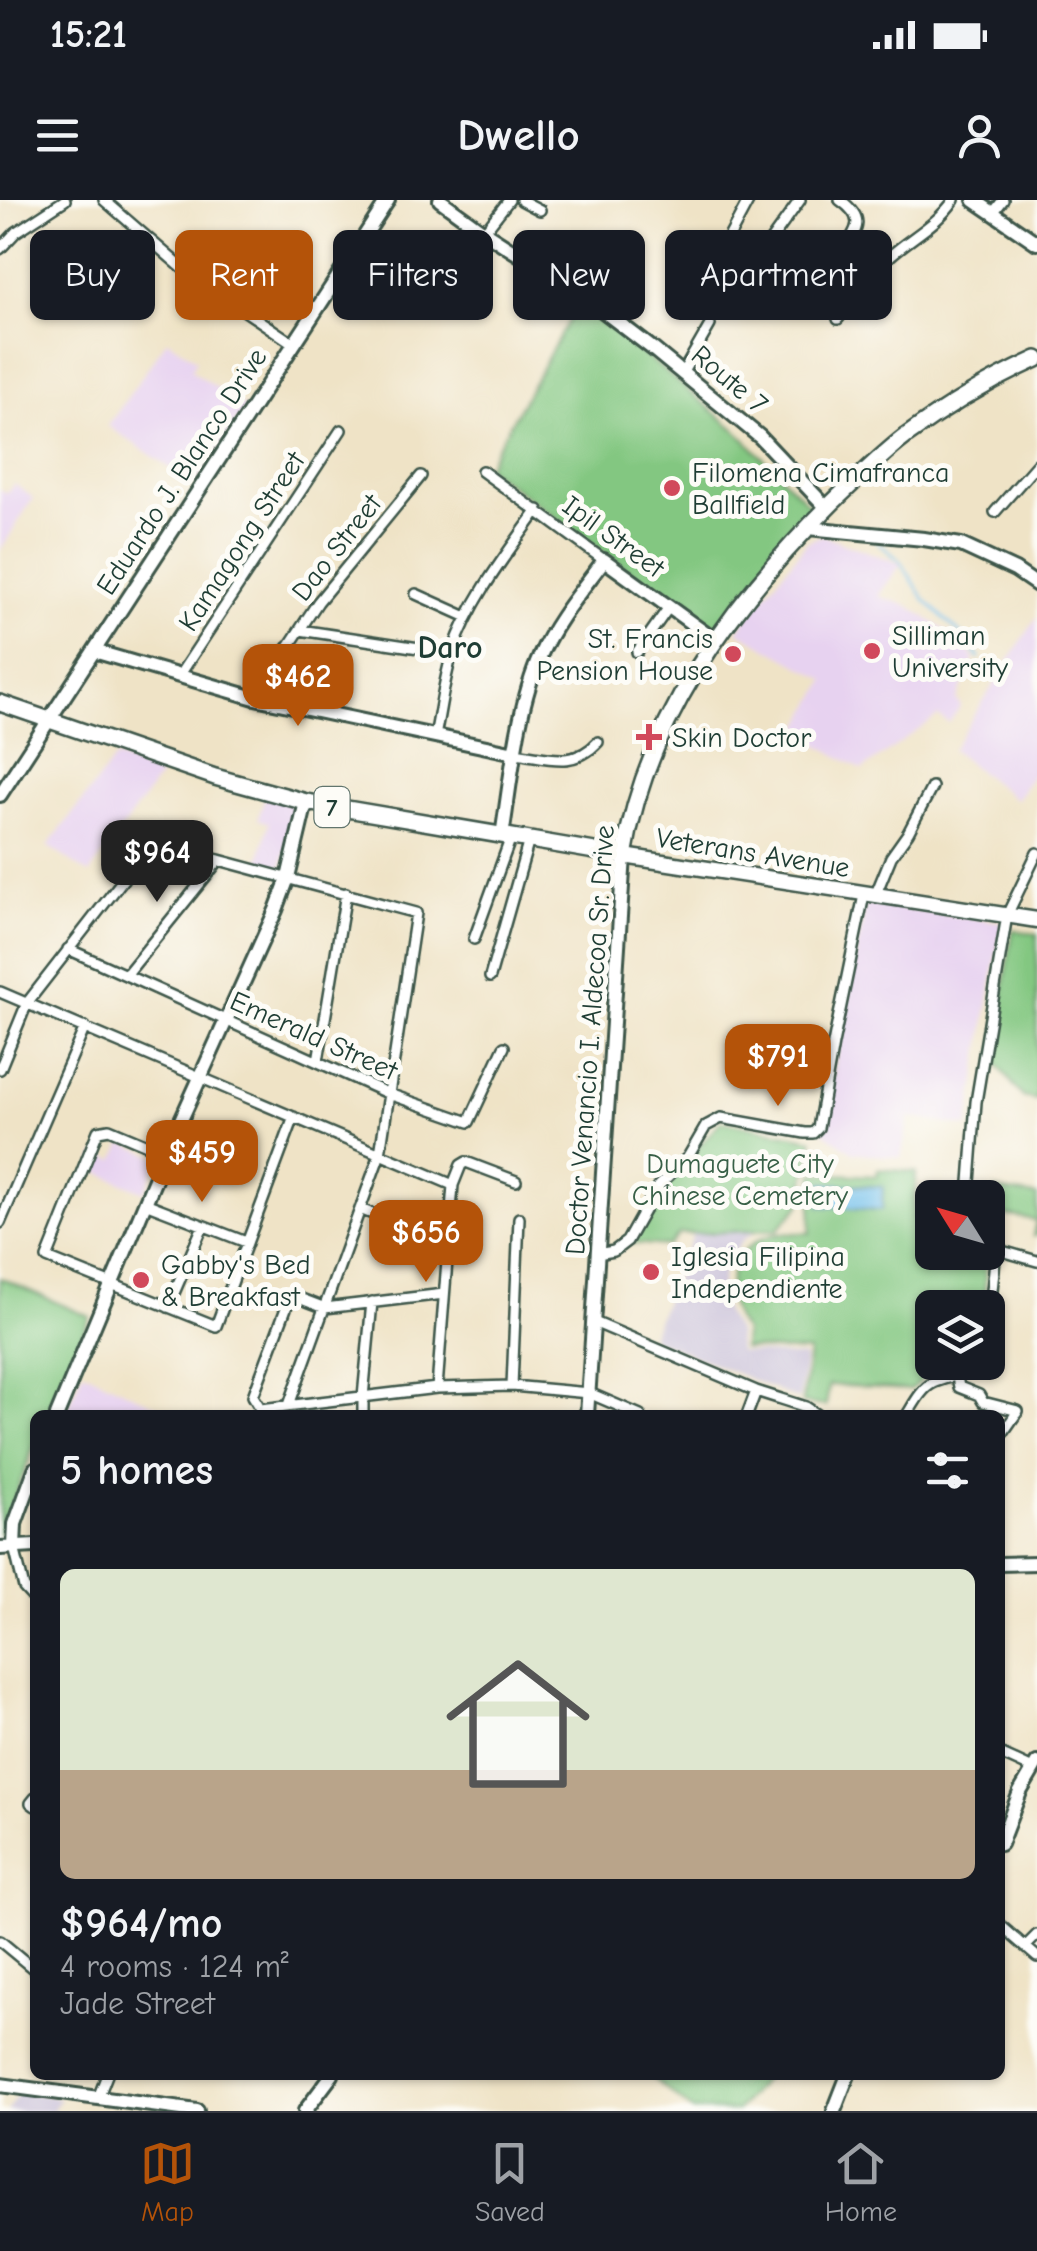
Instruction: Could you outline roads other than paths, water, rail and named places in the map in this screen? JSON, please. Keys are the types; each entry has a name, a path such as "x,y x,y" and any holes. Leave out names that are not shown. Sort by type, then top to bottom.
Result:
{"highway":[{"name":"Doctor Venancio I. Aldecoa Sr. Drive","path":"624,856 632,811 674,712 716,641 756,587 827,508 882,456 930,419 1037,359"},
{"name":"Veterans Avenue","path":"0,703 215,777 306,802 624,856"}],"main road":[{"name":"Veterans Avenue","path":"624,856 1037,920"}],"street":[{"path":"40,200 50,209"},
{"path":"0,249 16,232 65,200"},
{"path":"104,200 187,272 294,344"},
{"name":"Eduardo J. Blanco Drive","path":"369,230 388,200"},
{"name":"Route 7","path":"440,200 481,230"},
{"path":"486,230 509,200"},
{"path":"521,200 540,210"},
{"path":"733,230 749,200"},
{"path":"778,230 800,200"},
{"path":"840,200 854,211 858,221 855,230"},
{"path":"892,254 934,224 954,200"},
{"path":"974,200 1035,237"},
{"path":"994,214 1003,200"},
{"name":"Route 7","path":"493,238 585,297 682,372 760,436 827,508"},
{"name":"Eduardo J. Blanco Drive","path":"0,796 333,285"},
{"path":"682,372 710,325"},
{"name":"Kamagong Street","path":"178,676 341,430"},
{"path":"996,512 1037,464"},
{"name":"Ipil Street","path":"482,471 716,641"},
{"name":"Dao Street","path":"255,698 318,602 421,476"},
{"path":"435,736 452,654 467,617 538,510"},
{"path":"808,528 961,545 1015,570 1037,585"},
{"path":"474,939 506,837 528,688 540,654 559,621 604,560"},
{"path":"416,594 467,617"},
{"path":"638,652 669,607"},
{"path":"300,630 452,654"},
{"path":"94,651 255,698 516,753 568,760 580,758 598,742"},
{"path":"598,1254 614,1251 627,1242 658,1186 688,1157 706,1126 721,1118 806,1133 818,1128 833,1044 869,896 932,787"},
{"path":"59,1410 166,1153 288,878 306,802"},
{"path":"490,978 528,840"},
{"path":"0,1069 27,1003 150,845 416,913 380,1154 290,1405"},
{"path":"970,1180 976,1102 1007,915 1037,853"},
{"name":"Doctor Venancio I. Aldecoa Sr. Drive","path":"588,1410 624,856"},
{"path":"126,975 219,860"},
{"path":"318,1062 346,893"},
{"name":"Emerald Street","path":"68,950 389,1094 469,1122 504,1047"},
{"path":"0,992 452,1185"},
{"path":"0,1223 85,1028"},
{"path":"166,1153 100,1130 47,1258 216,1326 294,1116"},
{"path":"437,1388 452,1185 466,1162 516,1181"},
{"path":"145,1203 246,1242"},
{"path":"360,1209 448,1244"},
{"path":"512,1386 518,1218"},
{"path":"168,1307 203,1226"},
{"path":"1005,1251 1037,1261"},
{"path":"259,1410 253,1396 291,1294 325,1308 444,1294"},
{"path":"363,1410 372,1302"},
{"path":"594,1322 811,1410"},
{"path":"910,1410 932,1383 944,1380"},
{"path":"957,1380 959,1387 983,1402 1018,1411 1005,1430"},
{"path":"269,1410 290,1405 303,1410 363,1397 437,1388 512,1386 589,1394 628,1410"},
{"path":"749,1410 756,1390"},
{"path":"30,1483 7,1548 30,1595"},
{"path":"1005,1564 1037,1563"},
{"path":"1005,1756 1035,1766 1005,1830"},
{"path":"1005,1929 1037,1957"},
{"path":"1026,1946 1037,1936"},
{"path":"0,1941 30,1966"},
{"path":"98,2098 104,2080"},
{"path":"305,2111 328,2080"},
{"path":"834,2111 846,2080"},
{"path":"0,2085 145,2108 197,2111"}],"water":[{"path":"821,1183 883,1187 882,1210 820,1206"}],"waterway":[{"path":"876,540 900,561 925,600 967,640 979,658"}],"place":[{"name":"Filomena Cimafranca Ballfield","path":"672,488"},
{"name":"Silliman University","path":"872,651"},
{"name":"St. Francis Pension House","path":"733,654"},
{"name":"Skin Doctor","path":"649,737"},
{"name":"Iglesia Filipina Independiente","path":"651,1272"},
{"name":"Gabby's Bed & Breakfast","path":"141,1280"}],"district":[{"name":"Daro","path":"450,647"}],"park label":[{"name":"Dumaguete City Chinese Cemetery","path":"740,1179"}]}
